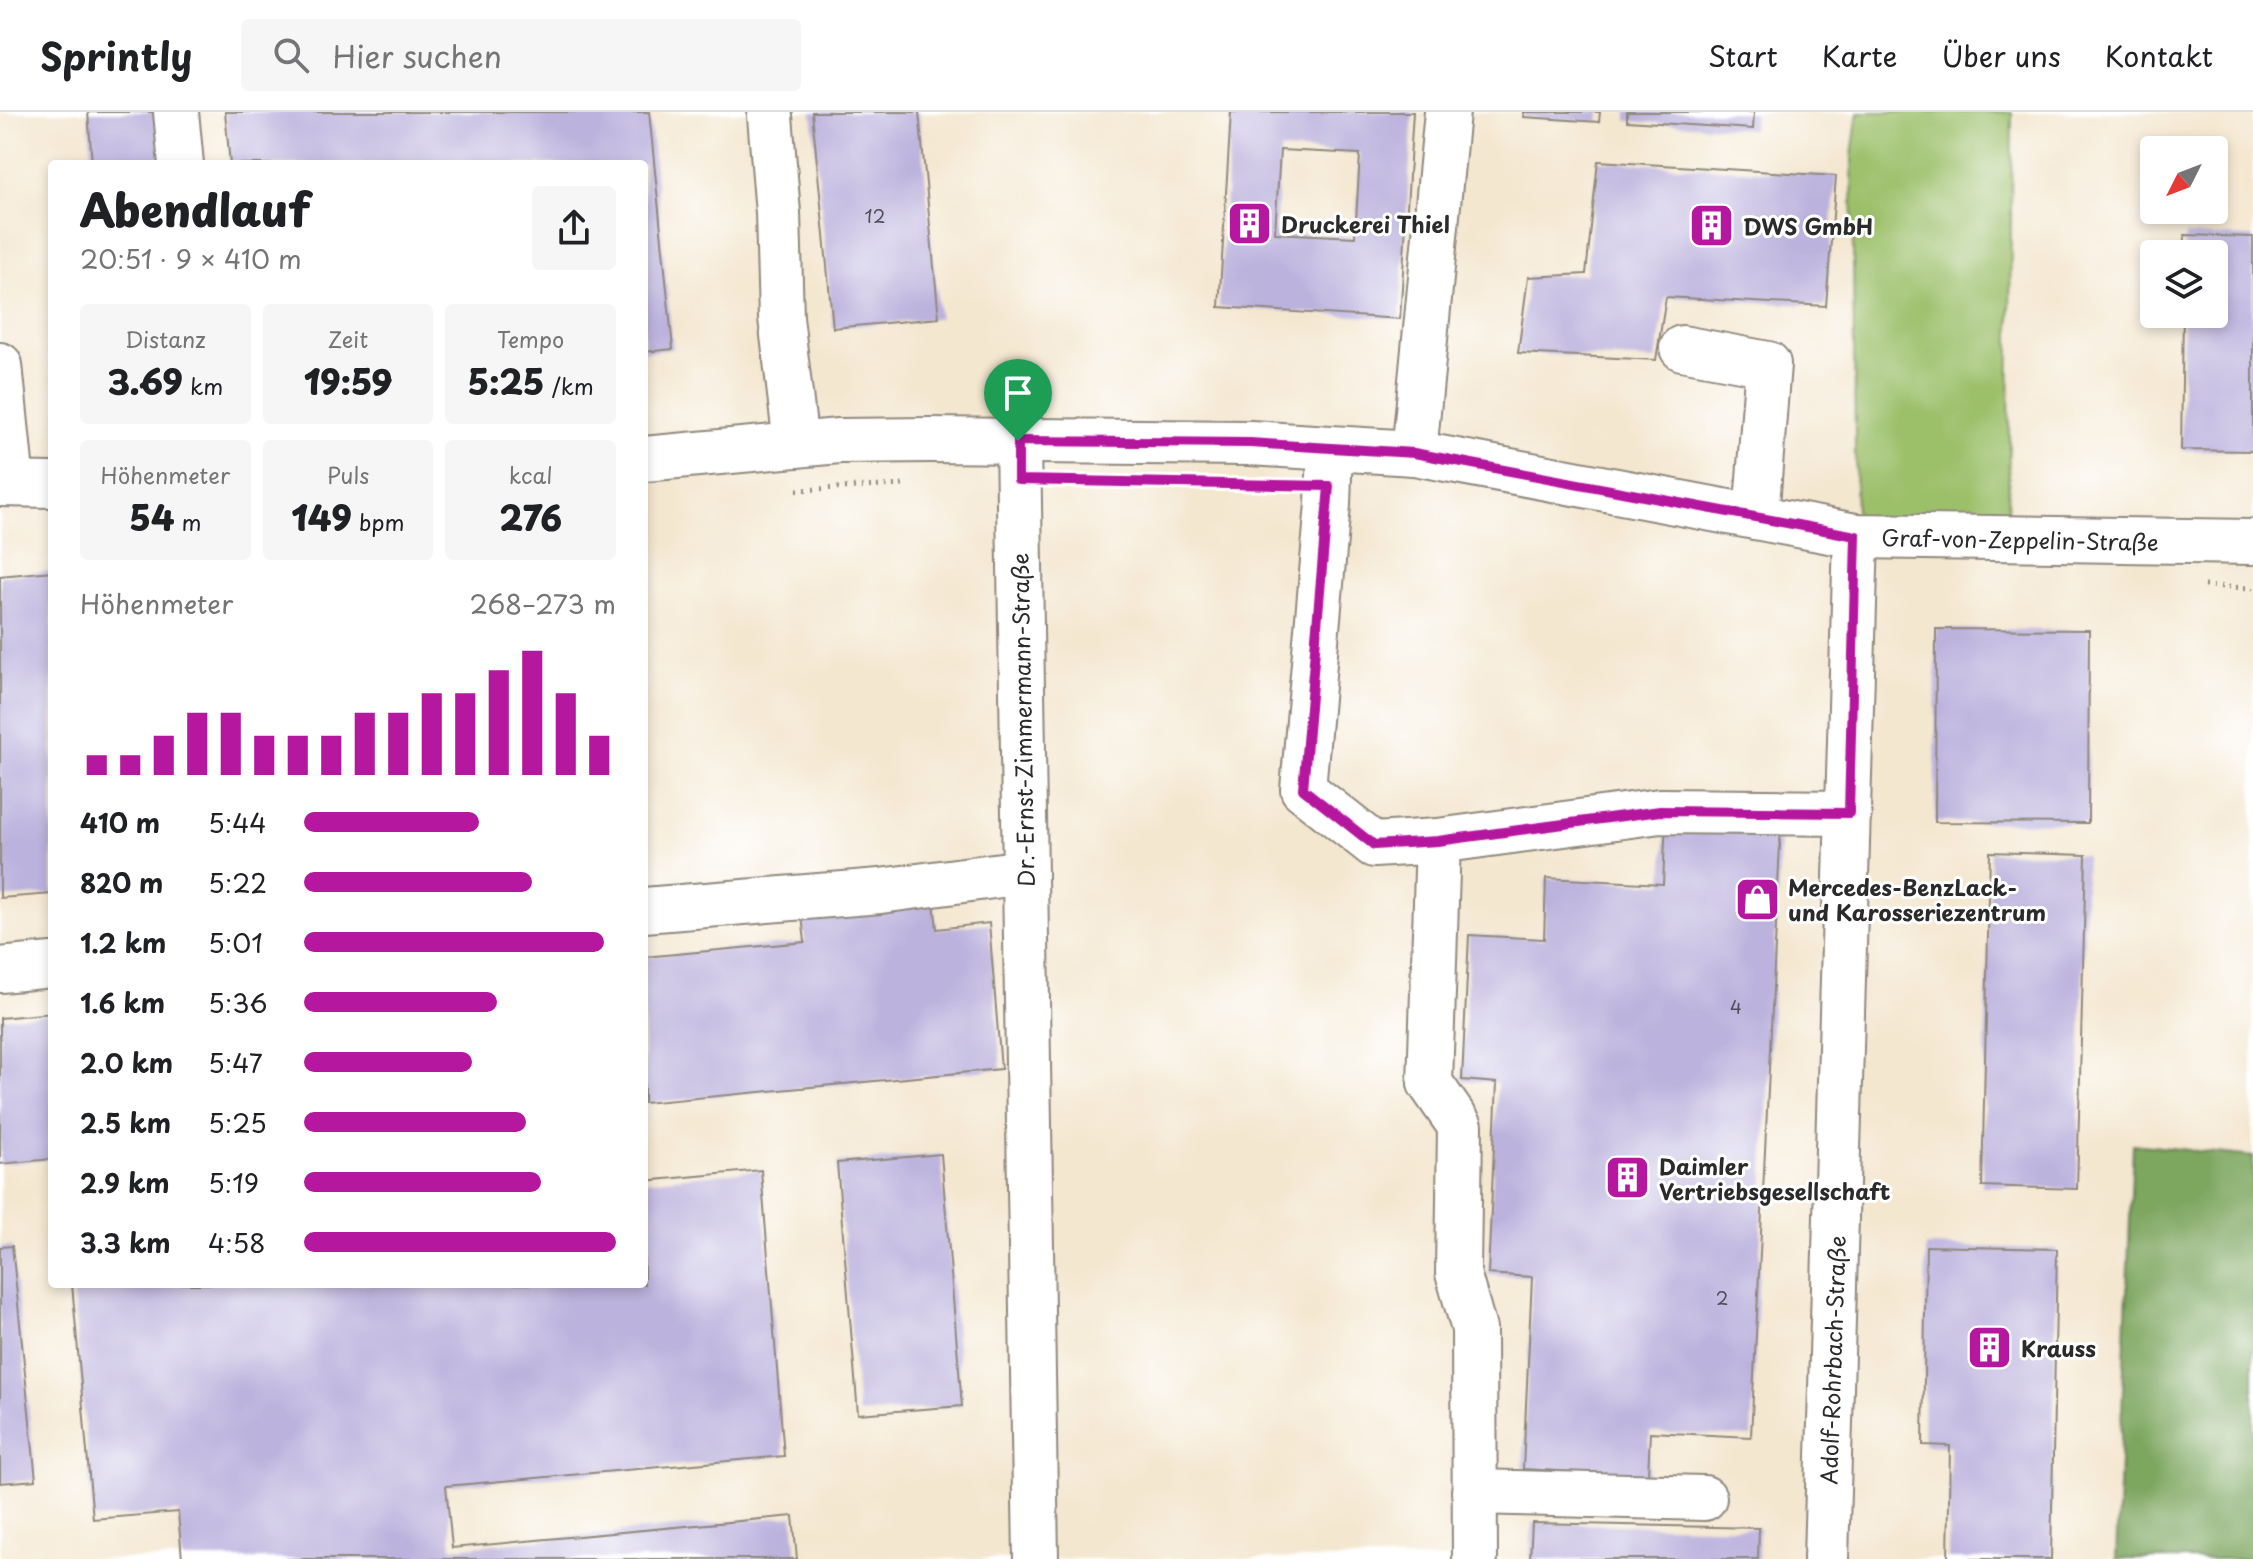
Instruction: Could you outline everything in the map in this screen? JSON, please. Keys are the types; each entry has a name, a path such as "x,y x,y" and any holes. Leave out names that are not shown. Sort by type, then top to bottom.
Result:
{"street":[{"path":"176,112 181,160"},
{"path":"1414,453 1447,112"},
{"path":"770,116 778,213 781,318 796,445"},
{"path":"1682,348 1768,364 1756,517"},
{"path":"0,365 21,485"},
{"name":"Graf-von-Zeppelin-Straße","path":"648,459 839,441 1250,443 1414,453 1856,536 2253,542"},
{"name":"Dr.-Ernst-Zimmermann-Straße","path":"1018,441 1036,1559"},
{"path":"1330,448 1328,504 1303,789 1374,845 1438,841 1660,811 1849,813"},
{"name":"Adolf-Rohrbach-Straße","path":"1826,1559 1856,536"},
{"path":"1438,841 1430,1083 1460,1126 1458,1273 1474,1329 1475,1559"},
{"path":"648,910 880,891 1024,872"},
{"path":"0,970 48,965"},
{"path":"1474,1492 1704,1498"}],"path":[{"path":"788,490 914,485"},
{"path":"2189,586 2253,588"}],"green space":[{"path":"1858,112 2012,112 2008,538 1856,536 1852,156"},
{"path":"2133,1144 2253,1157 2253,1559 2116,1559"}],"building":[{"path":"88,112 158,112 162,160 92,160"},
{"path":"225,112 649,112 673,349 648,352 648,160 230,160"},
{"path":"812,112 919,112 939,318 833,328"},
{"name":"Druckerei Thiel","path":"1231,112 1413,112 1400,319 1219,307","holes":["1280,150 1360,154 1355,237 1275,233"]},
{"path":"1524,112 1600,112 1599,122 1524,117"},
{"path":"1627,112 1754,112 1753,129 1627,121"},
{"name":"DWS GmbH","path":"1598,161 1836,176 1826,306 1666,297 1656,360 1518,353 1528,277 1586,274"},
{"path":"2185,235 2253,237 2253,451 2181,450 2183,328 2228,328 2228,240 2185,240"},
{"path":"48,571 48,894 0,898 0,576"},
{"path":"1936,629 2089,630 2088,823 1935,822"},
{"name":"Daimler Vertriebsgesellschaft","path":"1666,818 1781,824 1751,1437 1650,1432 1648,1476 1523,1469 1532,1277 1488,1274 1497,1083 1462,1080 1469,935 1544,939 1546,878 1663,884"},
{"path":"1990,852 2086,855 2077,1189 1982,1186"},
{"path":"934,902 937,929 989,923 1001,1069 648,1103 648,957 805,942 802,916"},
{"path":"48,1013 48,1159 0,1164 0,1018"},
{"path":"941,1154 962,1406 858,1414 837,1163"},
{"path":"761,1170 784,1456 446,1486 452,1548 793,1516 797,1559 182,1559 178,1512 93,1519 72,1288 648,1288 648,1181"},
{"path":"12,1246 36,1480 0,1483 0,1247"},
{"name":"Krauss","path":"1926,1246 2057,1249 2051,1559 1948,1559 1950,1446 1923,1445"},
{"path":"1532,1523 1759,1528 1758,1559 1530,1559"}],"place":[{"name":"Druckerei Thiel","path":"1250,223"},
{"name":"DWS GmbH","path":"1712,225"},
{"name":"Mercedes-BenzLack- und Karosseriezentrum","path":"1757,899"},
{"name":"Daimler Vertriebsgesellschaft","path":"1628,1178"},
{"name":"Krauss","path":"1990,1347"}],"route":[{"path":"1018,441 1250,443 1414,453 1856,536 1849,813 1660,811 1438,841 1374,845 1303,789 1329,486 1018,480 1018,441"}]}
